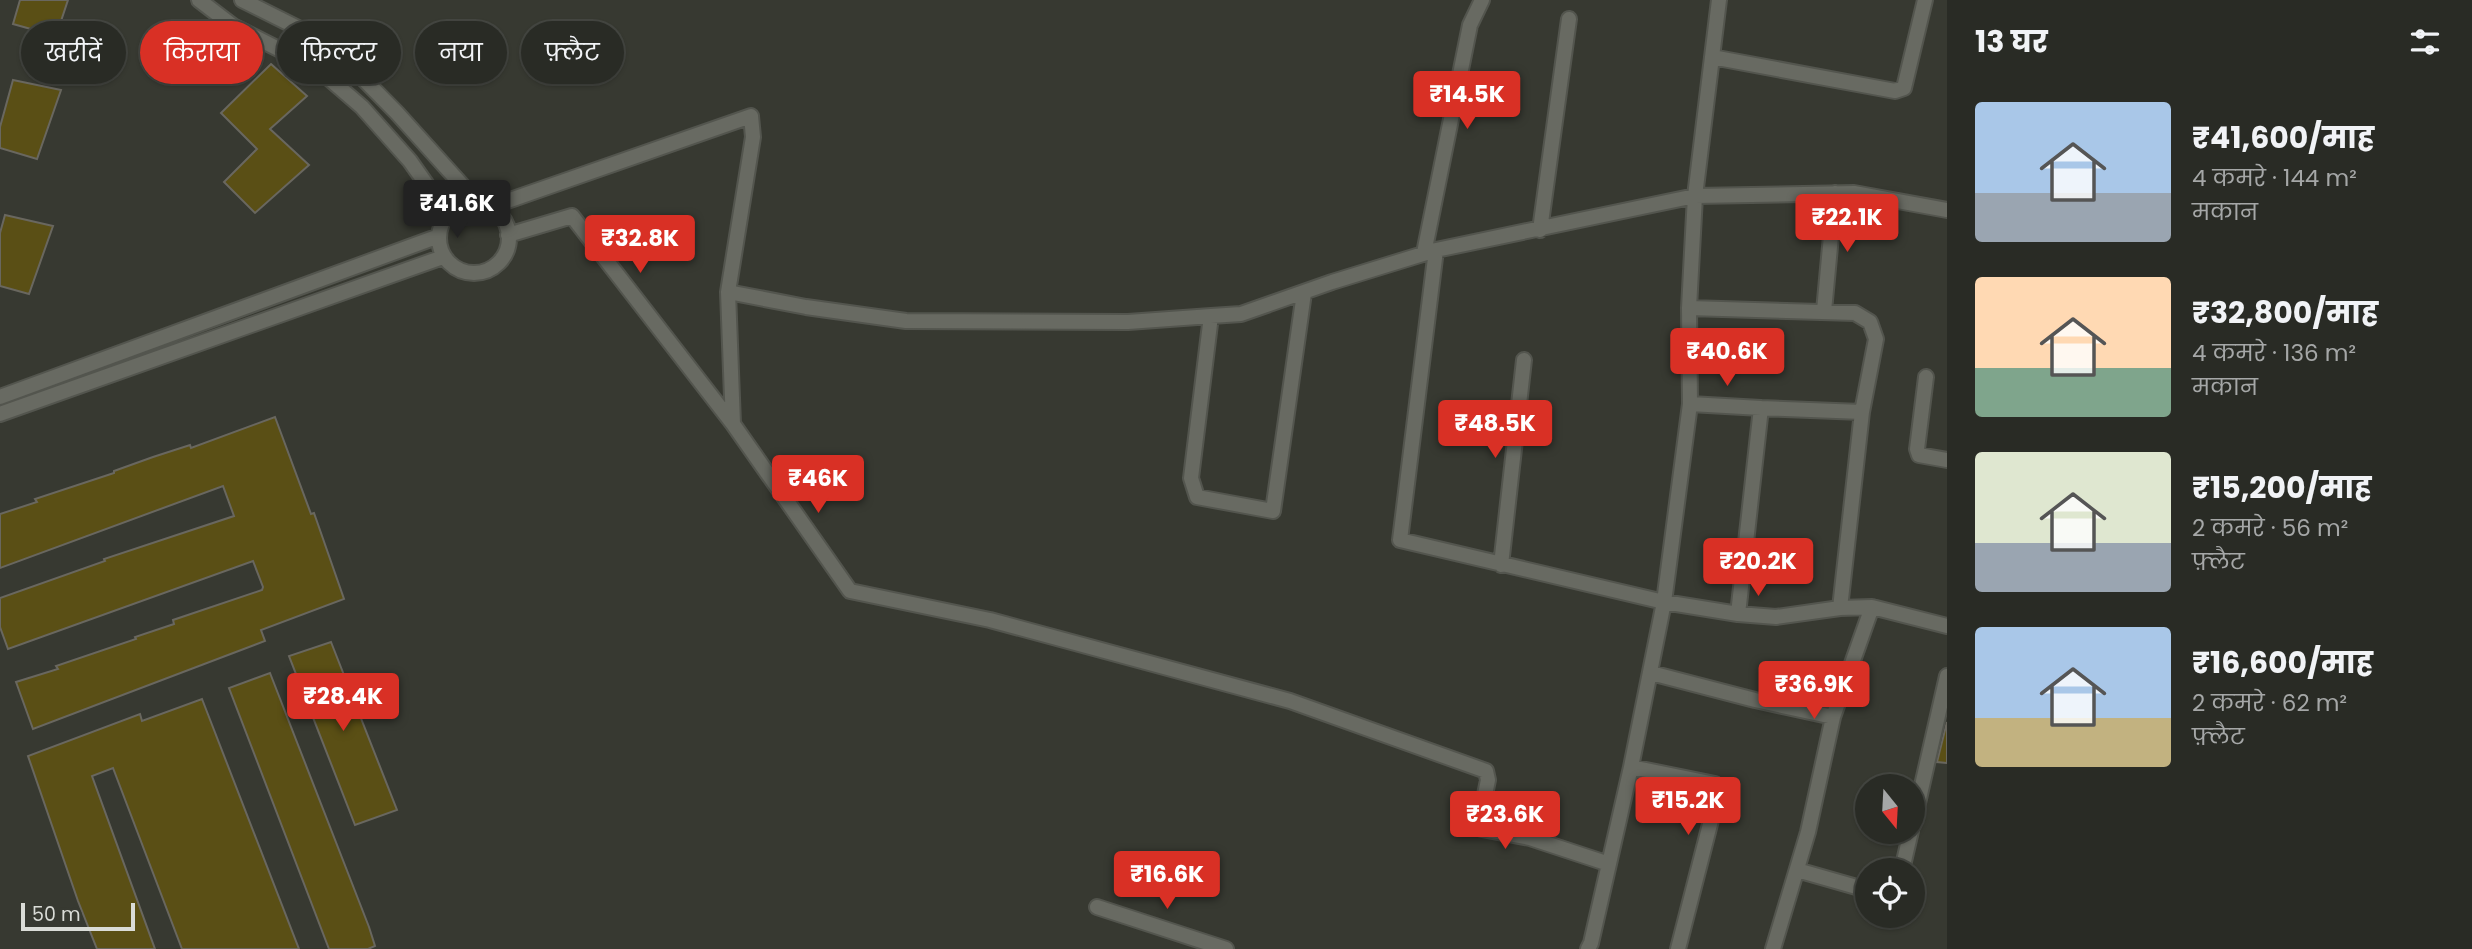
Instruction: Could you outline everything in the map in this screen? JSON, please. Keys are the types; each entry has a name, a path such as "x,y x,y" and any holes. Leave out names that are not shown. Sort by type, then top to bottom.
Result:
{"street":[{"path":"199,0 233,26 318,69 362,107 402,152 448,215"},
{"path":"242,0 328,43 485,205 499,214 509,235 503,257 485,271 463,271 443,257 439,236 448,215 468,204 485,205 751,116 753,137 728,292 733,424"},
{"path":"1482,0 1470,25 1430,251 1400,540 1664,603 1776,617 1840,608 1872,607 1947,626"},
{"path":"1588,949 1631,767 1664,603 1690,404 1689,308 1695,196 1719,0"},
{"path":"1712,57 1895,91 1904,89 1925,0"},
{"path":"1540,230 1569,19"},
{"path":"1824,311 1835,193"},
{"path":"728,292 806,307 906,321 1128,322 1241,314 1430,251 1695,196 1854,193 1947,210"},
{"path":"509,235 572,216 733,424 850,590 990,620 1290,701 1408,742 1486,771 1488,780 1479,824 1482,829 1530,838 1609,864"},
{"path":"0,397 439,236"},
{"path":"0,414 443,257"},
{"path":"1211,316 1191,478 1196,497 1273,511 1304,293"},
{"path":"1689,308 1855,313 1870,322 1876,340 1862,412 1840,608"},
{"path":"1501,565 1524,360"},
{"path":"1926,377 1917,449 1919,455 1947,460"},
{"path":"1690,404 1862,412"},
{"path":"1738,614 1761,408"},
{"path":"1773,949 1808,832 1833,717 1872,607"},
{"path":"1651,673 1833,717"},
{"path":"1925,774 1947,676"},
{"path":"1631,767 1715,784 1718,789 1678,949"},
{"path":"1797,870 1855,887"},
{"path":"1097,907 1226,949"}],"building":[{"path":"20,0 68,0 61,21 21,21 21,26 13,24"},
{"path":"271,64 277,69 277,84 294,84 307,96 270,129 309,165 255,213 224,182 257,149 221,113 251,84 263,84 263,72"},
{"path":"13,80 21,84 61,90 37,159 0,148 0,127"},
{"path":"5,215 53,226 29,294 0,286 0,233"},
{"path":"275,417 311,514 314,513 344,599 261,630 265,641 33,729 16,682 136,639 135,637 174,624 173,620 262,590 263,587 253,561 8,649 0,627 0,598 105,561 104,559 234,516 223,486 0,568 0,514 153,457 190,445 191,448"},
{"path":"331,642 397,810 355,825 289,656"},
{"path":"270,673 369,927 375,946 368,949 329,949 229,688"},
{"path":"202,699 299,949 182,949 113,768 92,776 155,949 97,949 28,756 140,714 142,721"},
{"path":"1947,722 1947,763 1937,762"}]}
